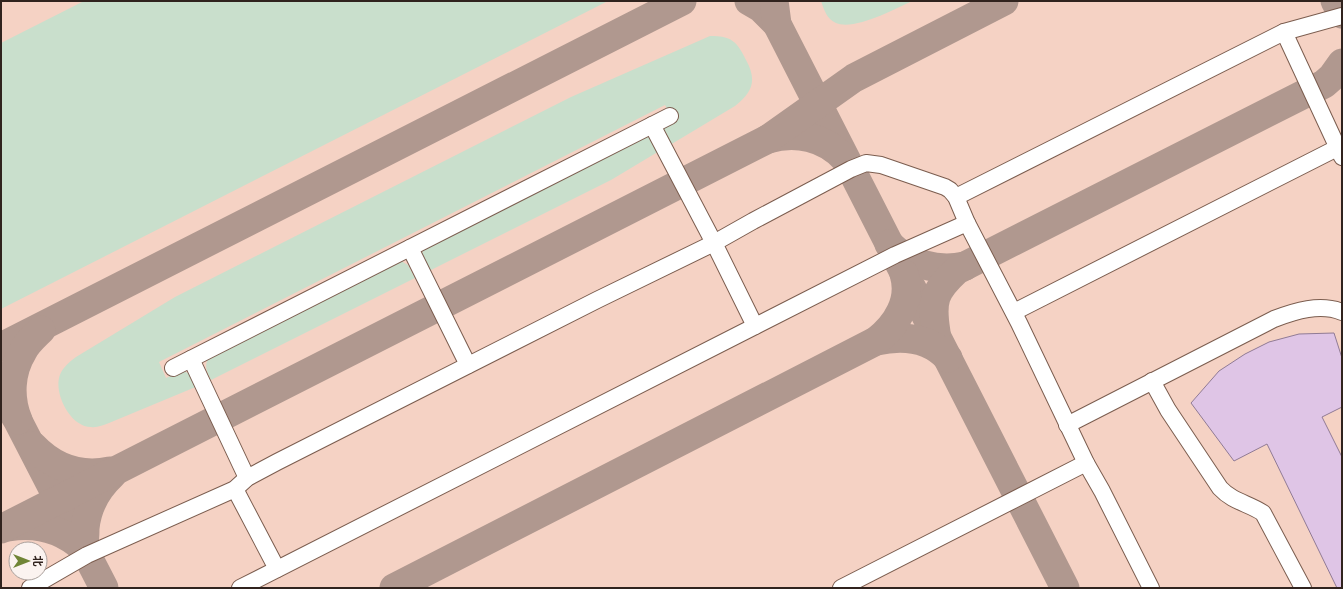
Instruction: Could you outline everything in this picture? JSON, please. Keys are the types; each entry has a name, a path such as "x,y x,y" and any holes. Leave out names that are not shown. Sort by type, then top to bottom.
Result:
{"lane":[{"path":"956,197 1284,32 1342,16"},
{"path":"1014,312 1340,152 1284,32"},
{"path":"173,368 670,116"},
{"path":"652,125 714,243 755,326"},
{"path":"30,588 87,555 235,489 247,478 468,365 714,243 753,220 851,169 866,163 881,165 944,187 950,190 956,197 967,223 1014,312 1067,425 1102,491 1150,588"},
{"path":"240,588 895,254 967,223"},
{"path":"410,248 468,365"},
{"path":"1067,425 1274,319 1304,310 1331,308 1342,312"},
{"path":"191,359 247,478"},
{"path":"1152,381 1168,410 1220,488 1230,498 1263,513 1303,588"},
{"path":"841,588 1086,463"},
{"path":"235,489 277,569"}],"shaded area":[{"path":"1,1 1342,1 1342,588 1,588"}],"green space":[{"path":"84,1 608,1 1,309 1,43"},
{"path":"821,1 912,1 885,14 863,22 844,25 836,23 828,17"},
{"path":"710,36 728,39 740,48 751,74 752,80 749,91 746,96 735,106 670,145 664,128 673,120 665,105 159,362 166,378 177,373 185,372 191,376 198,386 98,427 84,426 77,422 66,409 62,401 58,385 63,369 76,357 175,297 571,97"},
{"path":"645,137 650,137 661,150 611,180 427,272 421,257 423,250"},
{"path":"401,261 408,265 415,278 211,380 206,367 208,359"}],"building":[{"path":"1334,333 1342,358 1342,407 1322,417 1342,457 1342,588 1337,588 1267,444 1234,461 1191,403 1219,371 1245,354 1269,342 1299,334"}],"taxiway":[{"path":"1,347 682,1"},
{"path":"749,1 761,8 777,24"},
{"path":"774,1 777,24 1065,588"},
{"path":"1,529 768,139 854,78 1004,1"},
{"path":"1335,1 1342,14"},
{"path":"936,332 934,312 936,297 943,284 957,270 1324,84 1332,77 1342,63"},
{"path":"768,139 789,136 810,138 828,145 845,159"},
{"path":"889,244 905,257 924,265 944,268 965,266"},
{"path":"394,588 876,341 884,335 901,311 906,293 904,274"},
{"path":"18,420 12,394 15,368 25,348 41,330"},
{"path":"876,341 896,338 915,339 933,346 948,358"},
{"path":"1,398 18,421 104,588"},
{"path":"33,446 50,460 68,469 89,473 110,471"},
{"path":"8,527 38,526 48,528 75,541 83,548 86,521 90,506 97,493 112,475"}]}
